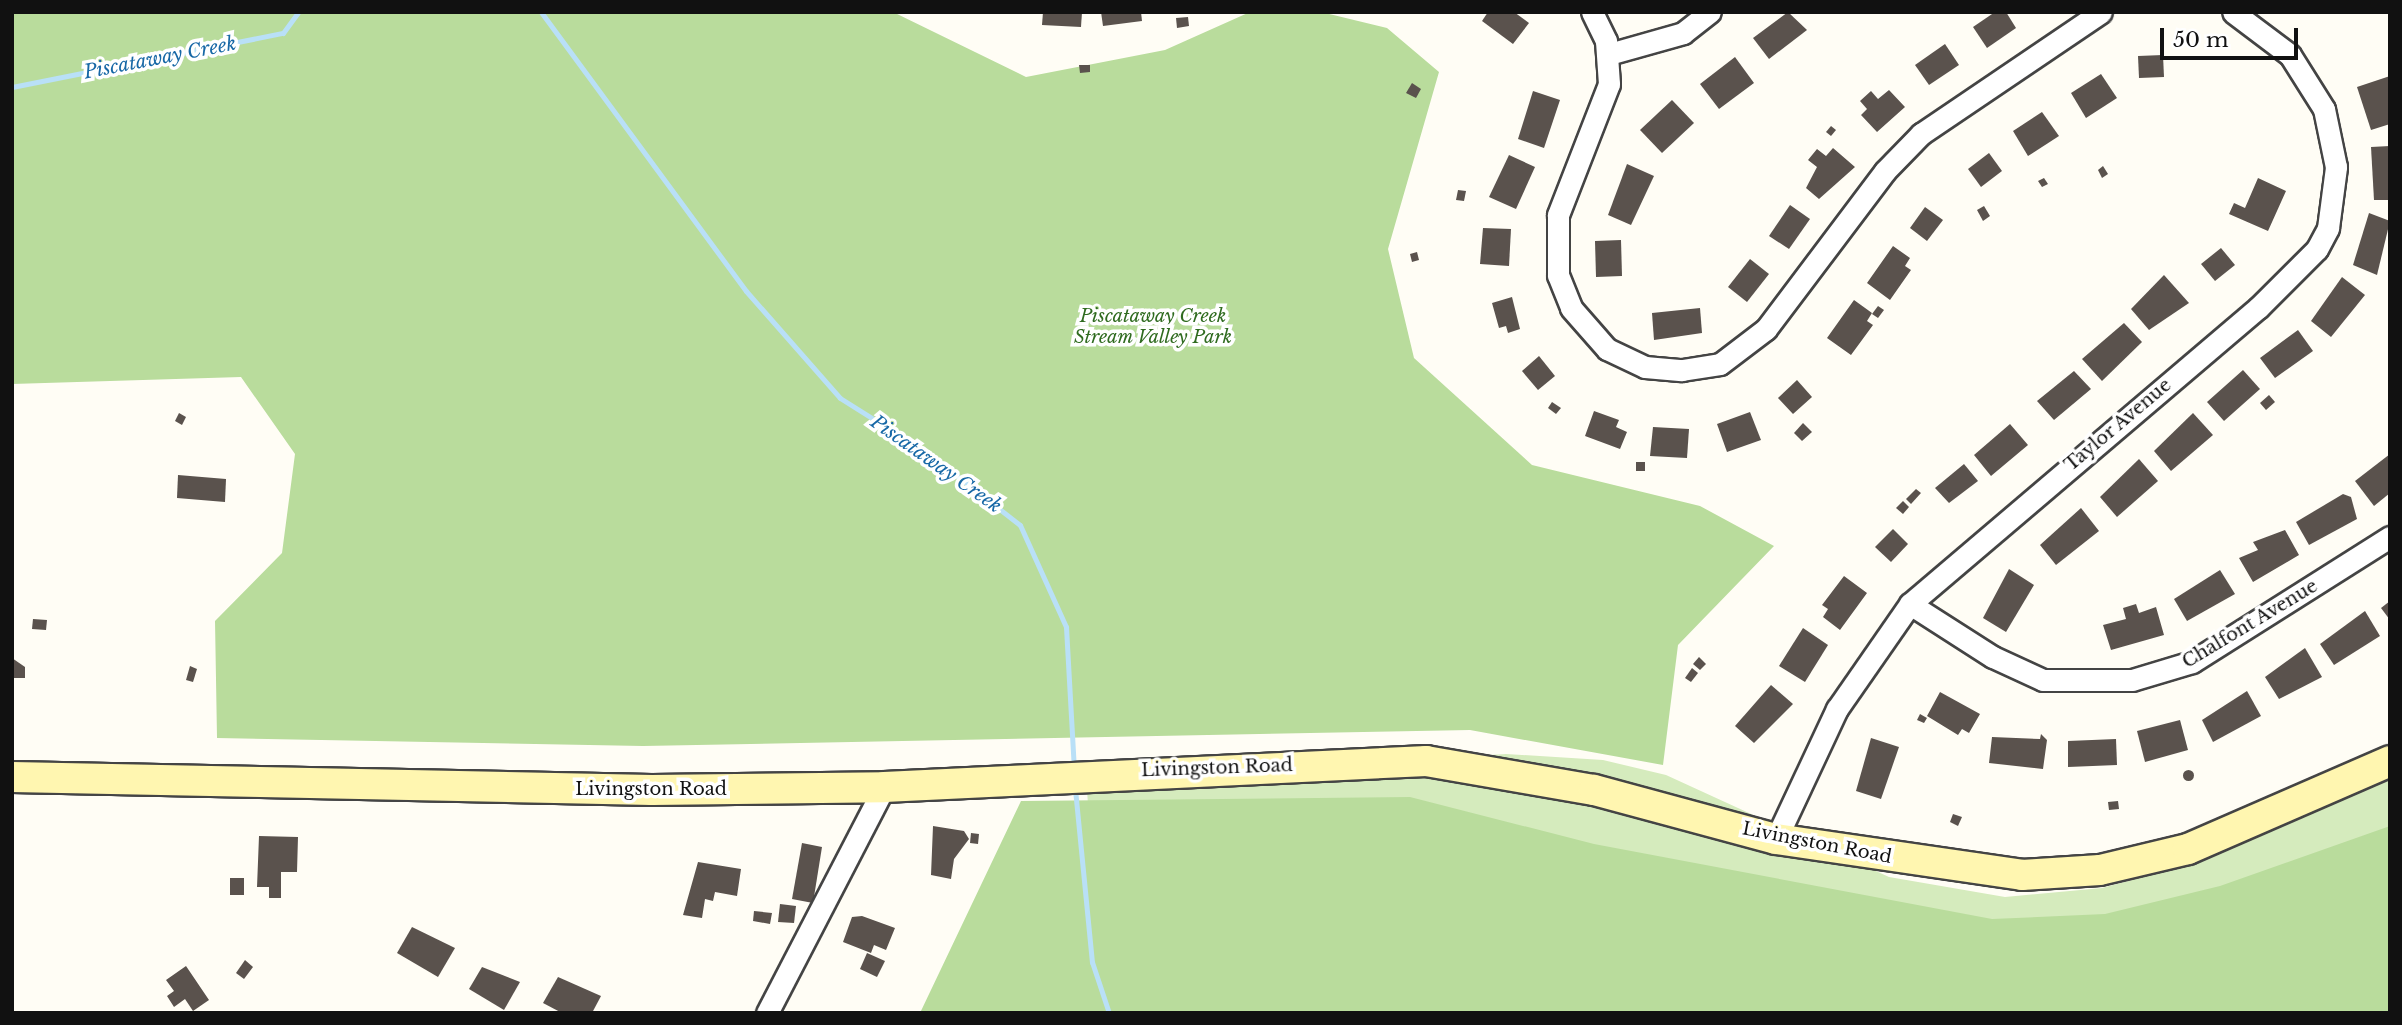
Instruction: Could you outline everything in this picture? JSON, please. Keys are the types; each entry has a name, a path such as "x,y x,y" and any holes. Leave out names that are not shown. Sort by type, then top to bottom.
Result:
{"main road":[{"name":"Livingston Road","path":"12,777 407,788 884,787 1060,774 1426,761 1594,790 1776,839 1972,870 2100,870 2188,849 2390,761"}],"street":[{"path":"1592,12 1609,54 1605,106 1559,215 1558,275 1571,307 1607,349 1645,367 1682,370 1720,364 1766,329 1885,171 1921,134 2101,12"},
{"path":"1609,54 1683,33 1710,12"},
{"name":"Taylor Avenue","path":"1776,839 1837,709 1910,604 2259,308 2317,248 2335,195 2326,117 2290,55 2232,12"},
{"name":"Chalfont Avenue","path":"1910,604 1993,657 2043,680 2132,680 2192,662 2390,537"},
{"path":"766,1013 884,787"}],"green space":[{"name":"Piscataway Creek Stream Valley Park","path":"12,12 893,12 1026,77 1165,50 1250,12 1321,12 1387,28 1439,72 1388,249 1414,358 1532,465 1700,506 1774,546 1678,645 1663,765 1470,730 643,746 217,738 215,621 282,553 295,454 241,377 12,384"},
{"path":"1506,754 1603,760 1666,775 1889,877 2005,897 2102,888 2195,863 2390,772 2390,1013 1097,938 1087,790 1247,769"},
{"path":"1410,797 1594,844 1992,919 2105,914 2220,886 2390,826 2390,1013 920,1013 1021,801"}],"building":[{"path":"1043,12 1082,12 1081,27 1042,25"},
{"path":"1101,12 1141,12 1142,21 1103,26"},
{"path":"1488,12 1514,12 1529,23 1513,44 1482,21"},
{"path":"1788,12 1807,30 1769,59 1753,38"},
{"path":"1995,12 2006,12 2016,28 1987,48 1973,27"},
{"path":"1188,17 1189,26 1177,28 1176,18"},
{"path":"1945,44 1959,65 1929,85 1915,65"},
{"path":"2163,55 2164,77 2139,78 2138,56"},
{"path":"1735,57 1754,83 1719,109 1700,84"},
{"path":"1079,65 1090,65 1090,72 1080,73"},
{"path":"2101,74 2117,98 2086,118 2071,93"},
{"path":"2390,76 2390,124 2371,130 2357,87"},
{"path":"1412,83 1421,89 1416,98 1406,93"},
{"path":"1889,90 1905,107 1877,132 1861,115 1867,109 1860,101 1871,91 1878,99"},
{"path":"1533,91 1560,100 1544,148 1518,139"},
{"path":"1672,100 1694,123 1662,153 1640,130"},
{"path":"2042,112 2059,136 2028,156 2013,131"},
{"path":"1831,126 1836,130 1831,136 1826,132"},
{"path":"2390,146 2390,200 2374,200 2371,147"},
{"path":"1833,148 1855,167 1819,199 1806,188 1817,167 1808,160 1817,149 1826,156"},
{"path":"1989,153 2002,171 1981,187 1968,169"},
{"path":"1509,155 1535,167 1516,209 1489,197"},
{"path":"1627,164 1654,176 1631,225 1608,215"},
{"path":"2103,166 2108,174 2102,178 2098,170"},
{"path":"2044,178 2048,184 2042,187 2038,181"},
{"path":"2258,178 2286,191 2268,231 2229,214 2234,203 2245,208"},
{"path":"1458,190 1466,191 1464,201 1456,200"},
{"path":"1790,205 1810,219 1789,249 1769,236"},
{"path":"1984,206 1990,216 1983,221 1977,210"},
{"path":"1925,207 1943,220 1927,241 1910,228"},
{"path":"2369,213 2390,221 2377,275 2353,265"},
{"path":"1483,228 1511,229 1509,266 1480,264"},
{"path":"1621,240 1622,276 1596,277 1595,241"},
{"path":"1893,246 1910,258 1905,266 1911,270 1890,300 1867,283"},
{"path":"2221,248 2235,265 2215,281 2201,264"},
{"path":"1417,252 1419,260 1412,262 1410,254"},
{"path":"1750,259 1769,274 1747,302 1728,287"},
{"path":"2164,275 2189,303 2149,330 2131,309"},
{"path":"2342,277 2365,295 2331,337 2311,321"},
{"path":"1512,297 1520,329 1508,333 1506,326 1499,328 1492,303"},
{"path":"1854,300 1872,313 1867,321 1873,325 1851,355 1827,338"},
{"path":"1878,306 1884,310 1878,318 1872,314"},
{"path":"1700,308 1702,333 1654,340 1652,313"},
{"path":"2124,323 2142,342 2102,381 2082,359"},
{"path":"2298,330 2313,351 2275,378 2260,358"},
{"path":"1539,356 1555,376 1538,390 1522,371"},
{"path":"2243,370 2260,389 2224,421 2207,402"},
{"path":"2074,371 2091,389 2054,420 2037,401"},
{"path":"1797,380 1812,397 1793,414 1778,398"},
{"path":"2269,395 2275,402 2266,410 2260,403"},
{"path":"1552,402 1561,408 1556,414 1548,408"},
{"path":"1594,411 1619,420 1616,427 1627,432 1620,449 1585,436"},
{"path":"1750,412 1761,440 1727,452 1717,424"},
{"path":"179,413 186,417 182,425 175,421"},
{"path":"2193,413 2213,435 2171,471 2154,451"},
{"path":"1803,423 1812,432 1802,441 1794,433"},
{"path":"2010,424 2028,445 1991,476 1974,455"},
{"path":"1653,427 1689,429 1687,458 1650,456"},
{"path":"2390,454 2390,493 2374,506 2355,481"},
{"path":"2139,459 2158,481 2117,517 2100,497"},
{"path":"1636,462 1645,462 1645,471 1636,471"},
{"path":"1964,464 1978,481 1949,503 1935,488"},
{"path":"178,475 226,479 225,502 177,498"},
{"path":"1916,489 1921,493 1911,504 1906,499"},
{"path":"2343,494 2351,497 2357,519 2309,545 2296,522"},
{"path":"1903,501 1909,507 1903,514 1896,508"},
{"path":"2081,508 2099,531 2056,565 2040,545"},
{"path":"1893,529 1908,544 1891,562 1875,547"},
{"path":"2285,530 2299,555 2253,582 2239,558 2258,550 2253,542"},
{"path":"2009,569 2034,585 2006,632 1983,618"},
{"path":"2220,570 2235,594 2187,621 2174,599"},
{"path":"1844,576 1867,593 1840,630 1823,617 1828,609 1822,605"},
{"path":"2390,601 2390,620 2381,608"},
{"path":"2136,604 2139,613 2156,607 2164,635 2111,650 2103,625 2126,619 2123,608"},
{"path":"2365,611 2380,636 2334,665 2320,644"},
{"path":"33,619 47,620 46,630 32,629"},
{"path":"1803,628 1828,645 1805,682 1779,666"},
{"path":"2305,648 2322,677 2279,699 2265,677"},
{"path":"1699,657 1706,664 1700,670 1693,664"},
{"path":"12,658 25,667 25,678 12,678"},
{"path":"190,666 197,669 193,682 186,680"},
{"path":"1692,668 1698,673 1691,682 1685,678"},
{"path":"1771,685 1793,704 1754,743 1735,726"},
{"path":"2247,691 2261,716 2213,742 2202,720"},
{"path":"1940,692 1980,714 1969,733 1962,729 1958,735 1927,716"},
{"path":"1920,714 1927,718 1924,723 1917,720"},
{"path":"2180,720 2188,750 2145,762 2137,731"},
{"path":"2041,734 2047,740 2043,769 1989,763 1992,737 2040,739"},
{"path":"1871,738 1899,747 1881,799 1856,791"},
{"path":"2116,739 2117,765 2068,767 2068,741"},
{"path":"2188,770 2192,771 2192,779 2188,780 2184,779 2183,775 2184,771"},
{"path":"2118,801 2119,809 2109,810 2108,802"},
{"path":"1953,814 1962,817 1958,826 1950,822"},
{"path":"933,826 964,831 969,839 954,859 951,879 931,875"},
{"path":"971,833 979,834 978,844 970,843"},
{"path":"259,836 298,837 297,872 281,872 281,898 269,898 269,887 257,887"},
{"path":"802,843 822,847 813,903 792,899"},
{"path":"698,862 741,869 737,896 715,892 713,901 705,899 702,918 683,915"},
{"path":"230,878 244,878 244,895 230,895"},
{"path":"780,904 796,906 794,923 778,922"},
{"path":"754,911 772,913 770,924 753,921"},
{"path":"862,916 895,928 886,950 874,945 871,953 843,942 852,917"},
{"path":"412,927 455,948 438,977 397,953"},
{"path":"867,953 885,961 877,977 860,969"},
{"path":"245,960 253,967 244,979 236,973"},
{"path":"186,966 209,1000 193,1011 185,999 174,1007 167,996 174,991 166,980"},
{"path":"482,967 520,982 504,1010 469,989"},
{"path":"558,977 601,996 592,1013 562,1013 543,1003"}],"waterway":[{"name":"Piscataway Creek","path":"12,87 283,33 298,12"},
{"name":"Piscataway Creek","path":"541,12 746,291 840,398 929,454 1020,525 1066,627 1074,768"},
{"name":"Piscataway Creek","path":"1075,789 1092,962 1109,1013"}]}
